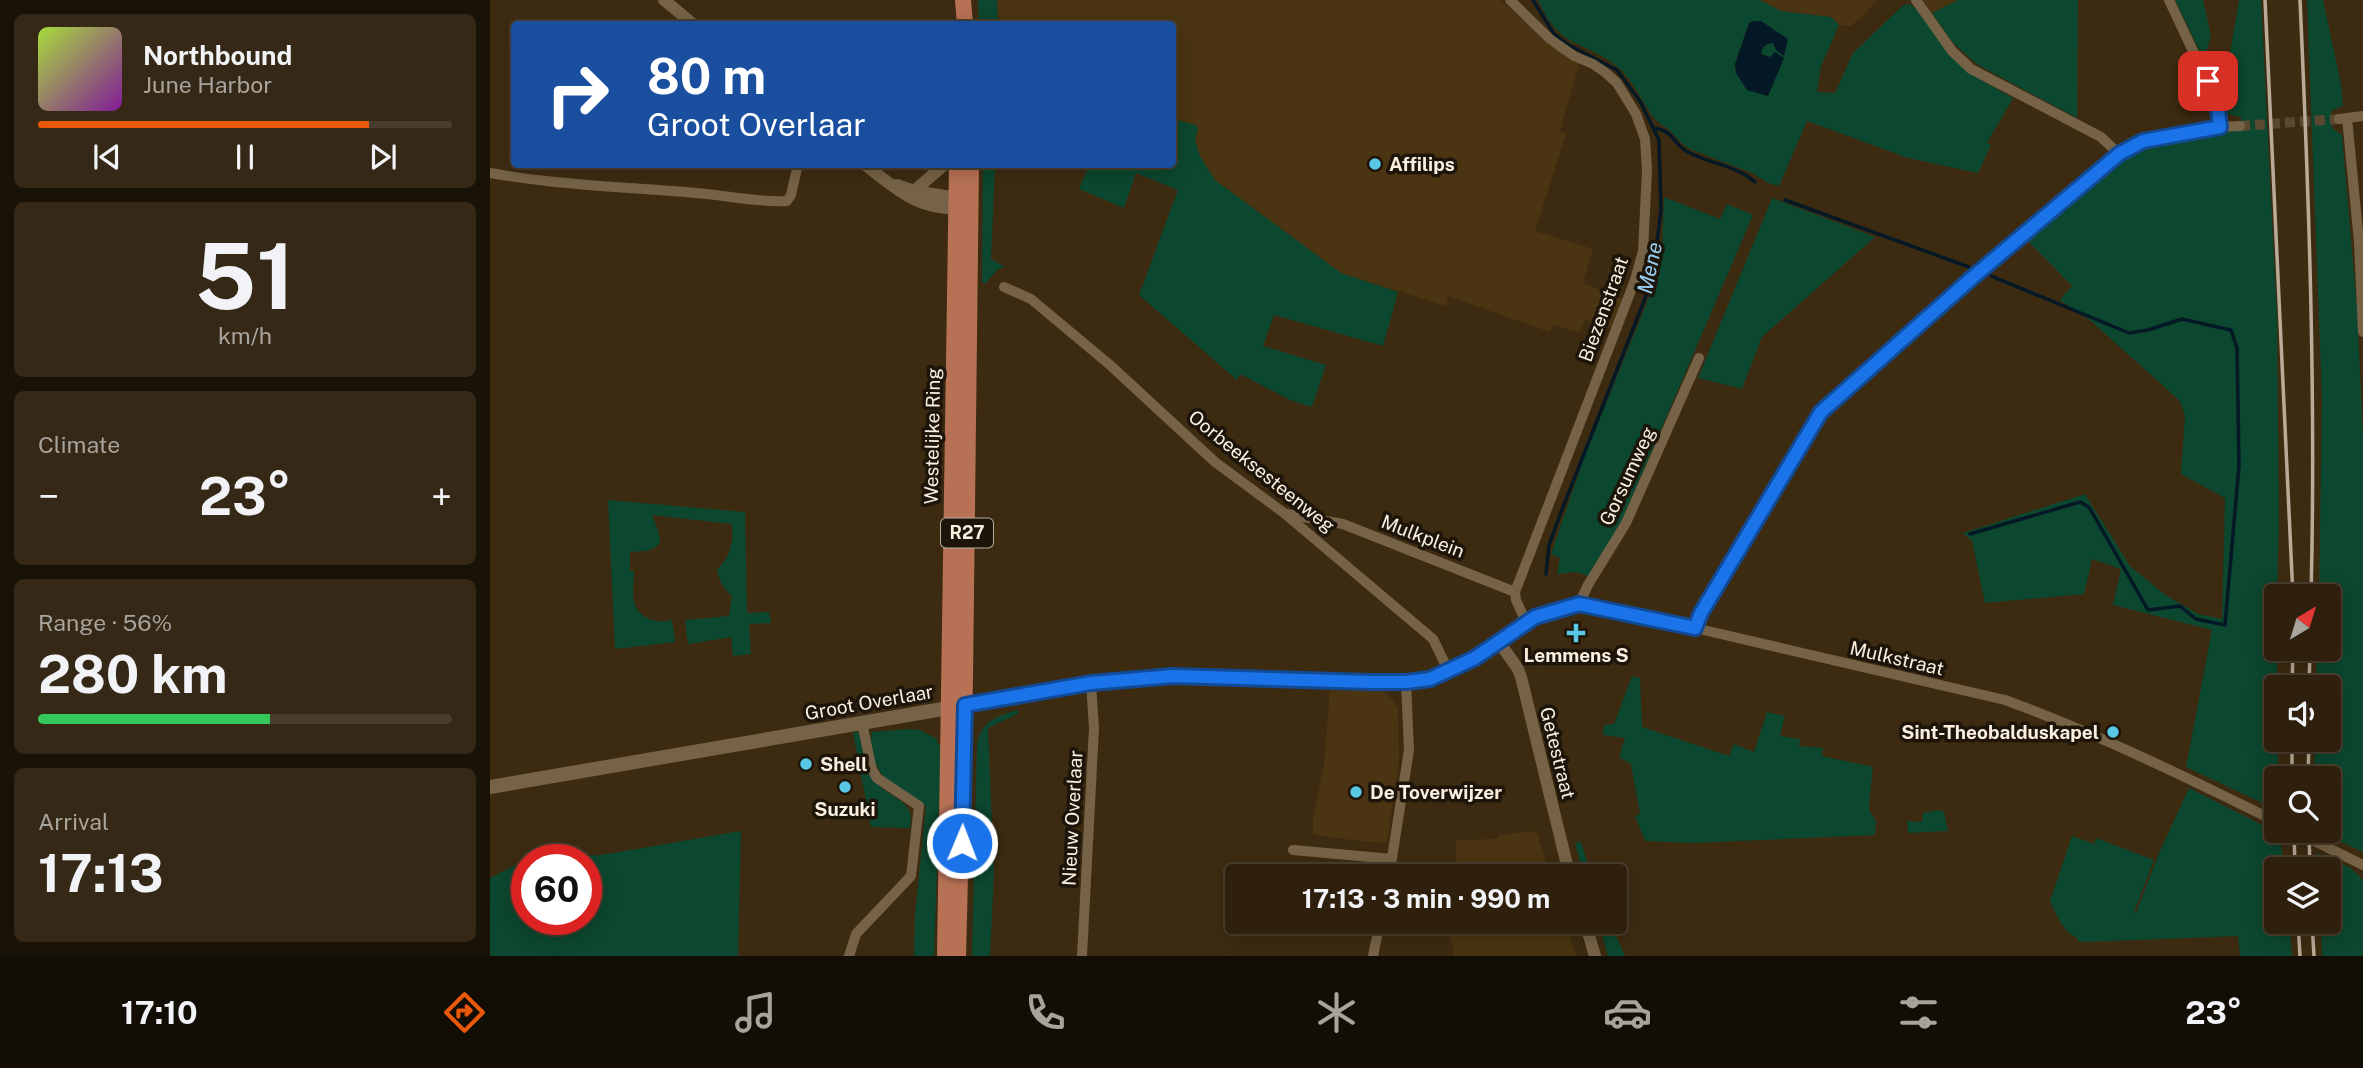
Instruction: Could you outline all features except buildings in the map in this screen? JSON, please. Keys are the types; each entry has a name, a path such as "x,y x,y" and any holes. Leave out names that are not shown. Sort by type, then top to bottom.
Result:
{"main road":[{"path":"963,0 963,21"},
{"name":"Westelijke Ring","path":"958,168 964,203 965,705"},
{"name":"Westelijke Ring","path":"948,708 964,203 970,168"},
{"name":"Groot Overlaar","path":"490,787 965,705"},
{"name":"R27","path":"958,956 965,705"},
{"name":"R27","path":"944,956 948,708"}],"street":[{"path":"664,0 689,21"},
{"name":"Biezenstraat","path":"1510,0 1550,39 1574,56 1593,64 1617,83 1636,114 1645,139 1647,170 1643,251 1635,281 1515,592"},
{"path":"1916,0 1952,51 1971,69 2101,137 2119,154"},
{"path":"2169,0 2217,102 2220,127"},
{"path":"2363,117 2343,118 2361,242 2363,332"},
{"path":"1695,628 1701,613 1821,412 1973,277 2119,154 2143,141 2240,126"},
{"path":"490,173 778,202 787,201 791,195 797,168"},
{"path":"869,168 913,200 964,203"},
{"path":"914,191 940,168"},
{"path":"889,183 964,203"},
{"name":"Oorbeeksesteenweg","path":"1004,287 1031,299 1110,365 1215,462 1284,513 1433,639 1449,672"},
{"name":"Gorsumweg","path":"1579,604 1626,523 1699,358"},
{"name":"Mulkplein","path":"1284,513 1343,524 1515,592"},
{"path":"1515,592 1526,622"},
{"name":"Mulkstraat","path":"1499,642 1526,622 1579,604 1695,628 2005,700 2175,773 2264,816"},
{"name":"Groot Overlaar","path":"965,705 1091,683 1173,676 1406,682 1430,679 1449,672 1499,642"},
{"name":"Getestraat","path":"1499,642 1521,677 1567,864"},
{"path":"1391,864 1409,750 1406,682"},
{"name":"Nieuw Overlaar","path":"1082,956 1094,728 1091,683"},
{"path":"849,956 856,934 911,876 919,806 877,778 872,770 862,723"},
{"path":"2318,843 2363,865"},
{"path":"1293,850 1392,859"},
{"path":"1373,956 1378,934"},
{"path":"1589,934 1595,956"}],"shaded area":[{"name":"Affilips","path":"997,0 1501,0 1549,45 1580,61 1560,131 1566,134 1535,231 1593,249 1583,283 1625,300 1613,328 1585,319 1580,332 1553,325 1550,332 1448,296 1446,306 1341,273 1215,180 1200,156 1195,139 1198,129 1196,125 1176,120 1176,21 998,21"},
{"path":"1760,0 1877,0 1850,26 1839,25 1831,17 1781,11"},
{"path":"1923,0 1958,0 1932,13"},
{"name":"De Toverwijzer","path":"1330,690 1383,691 1398,710 1399,760 1387,843 1313,834 1313,820 1324,764"},
{"path":"1536,831 1547,864 1457,864 1456,840 1498,839 1498,835"},
{"path":"1450,934 1569,934 1576,956 1454,956"}],"green space":[{"path":"978,0 997,0 998,21 979,21"},
{"path":"1538,0 1760,0 1781,11 1831,17 1839,25 1821,66 1817,92 1835,93 1853,53 1897,11 1910,4 1920,12 1972,75 2013,98 1987,143 1991,145 1978,173 1908,158 1807,121 1779,186 1687,147 1653,117 1619,68 1564,36 1546,16","holes":["1754,21 1784,55 1773,43 1765,46 1761,54 1770,57 1747,90 1736,72 1735,64 1749,23"]},
{"path":"1958,0 2078,0 2077,118 1978,65 1953,43 1932,13"},
{"path":"2175,0 2203,0 2211,36 2204,60"},
{"path":"2239,0 2261,0 2277,317 2279,517 2277,584 2264,584 2264,662 2277,662 2277,675 2264,675 2264,752 2278,752 2278,766 2264,766 2264,804 2186,767 2212,630 2113,605 2121,569 2092,559 2084,594 1985,603 1972,541 1963,533 2085,494 2130,566 2164,594 2198,614 2222,619 2225,498 2181,474 2185,416 2180,401 2091,321 2060,300 2072,286 2026,239 2112,165 2155,145 2222,131 2240,131 2241,117 2227,114 2226,76"},
{"path":"2307,0 2323,0 2341,84 2343,106 2331,111 2332,128 2342,135 2357,309 2363,439 2363,852 2341,842 2341,766 2314,766 2315,752 2341,752 2341,675 2316,675 2317,662 2342,662 2342,584 2319,584 2322,399"},
{"path":"1176,120 1196,125 1198,129 1195,140 1200,156 1215,180 1341,273 1398,292 1383,346 1274,315 1263,346 1326,365 1312,407 1290,400 1240,374 1237,380 1139,295 1178,190 1136,173 1124,208 1079,189 1088,168 1176,168"},
{"path":"983,168 995,168 991,259 1005,267 998,269 985,284 982,282"},
{"path":"1664,197 1720,219 1727,204 1753,215 1620,525 1591,577 1576,572 1557,574 1560,558 1551,554 1584,458 1656,280 1662,254"},
{"path":"1772,198 1875,237 1762,337 1742,389 1698,378"},
{"path":"608,500 745,512 747,613 769,612 771,623 749,624 751,654 733,656 731,637 688,644 685,620 729,616 732,597 721,583 717,570 730,549 732,524 652,515 660,543 650,550 630,552 630,571 634,571 634,601 640,612 649,619 672,620 675,642 615,649"},
{"path":"1632,676 1640,678 1642,727 1729,756 1734,744 1754,752 1767,712 1785,716 1780,736 1800,739 1799,746 1823,748 1822,756 1873,767 1869,810 1876,821 1875,835 1691,843 1645,841 1635,816 1640,814 1631,764 1619,757 1625,738 1603,735 1604,725 1614,724"},
{"path":"1018,710 1018,714 988,728 994,872 990,956 972,956 977,743 987,724 1004,714"},
{"path":"920,730 937,739 938,745 941,744 934,956 914,956 915,915 926,806 900,791 886,779 876,763 871,742 872,732"},
{"path":"853,733 861,734 873,778 906,805 911,818 910,828 871,827"},
{"path":"2189,788 2264,826 2264,843 2281,843 2283,857 2264,857 2264,934 2290,934 2292,956 2240,956 2238,936 2077,941 2078,938 2061,923 2050,901 2072,836 2094,844 2096,838 2154,860 2134,912 2136,913 2159,853"},
{"path":"1939,810 1944,812 1948,831 1908,833 1907,821 1922,822 1923,813"},
{"path":"741,831 738,956 490,956 490,878 511,867 511,935 602,935 602,855"},
{"path":"1581,842 1588,864 1581,864 1575,843"},
{"path":"2341,863 2351,868 2363,880 2363,956 2322,956 2321,934 2341,934"},
{"path":"1602,934 1615,934 1625,956 1608,956"}],"water":[{"path":"1761,21 1788,39 1784,56 1776,50 1773,43 1763,47 1761,54 1770,57 1775,52 1784,58 1768,96 1747,90 1736,73 1735,64 1749,23"}],"waterway":[{"name":"Mene","path":"1533,0 1554,34 1567,44 1617,70 1640,101 1659,140 1661,209 1653,278 1549,545 1546,574"},
{"path":"1653,128 1666,132 1688,152 1740,172 1755,182"},
{"path":"1785,200 1969,267"},
{"path":"1970,534 2080,502 2089,507 2148,610 2180,606 2196,619 2225,625 2239,465 2237,348 2231,330 2182,319 2129,333 1991,276"}],"tunnel":[{"path":"2240,126 2339,119"}],"railway":[{"path":"2265,0 2292,584"},
{"path":"2300,0 2311,298 2311,584"},
{"path":"2292,675 2293,662"},
{"path":"2309,675 2310,662"},
{"path":"2292,752 2292,766"},
{"path":"2308,766 2309,752"},
{"path":"2294,843 2295,857"},
{"path":"2309,843 2310,857"},
{"path":"2299,934 2300,956"},
{"path":"2313,934 2314,956"}],"place":[{"name":"Affilips","path":"1375,164"},
{"name":"Lemmens S","path":"1576,633"},
{"name":"Sint-Theobalduskapel","path":"2113,732"},
{"name":"Shell","path":"806,764"},
{"name":"Suzuki","path":"845,787"},
{"name":"De Toverwijzer","path":"1356,792"}],"route":[{"path":"962,843 965,705 1091,683 1173,676 1371,682 1430,679 1475,658 1535,617 1579,604 1695,628 1701,613 1821,412 2102,166 2143,141 2220,127 2217,102 2208,81"}]}
